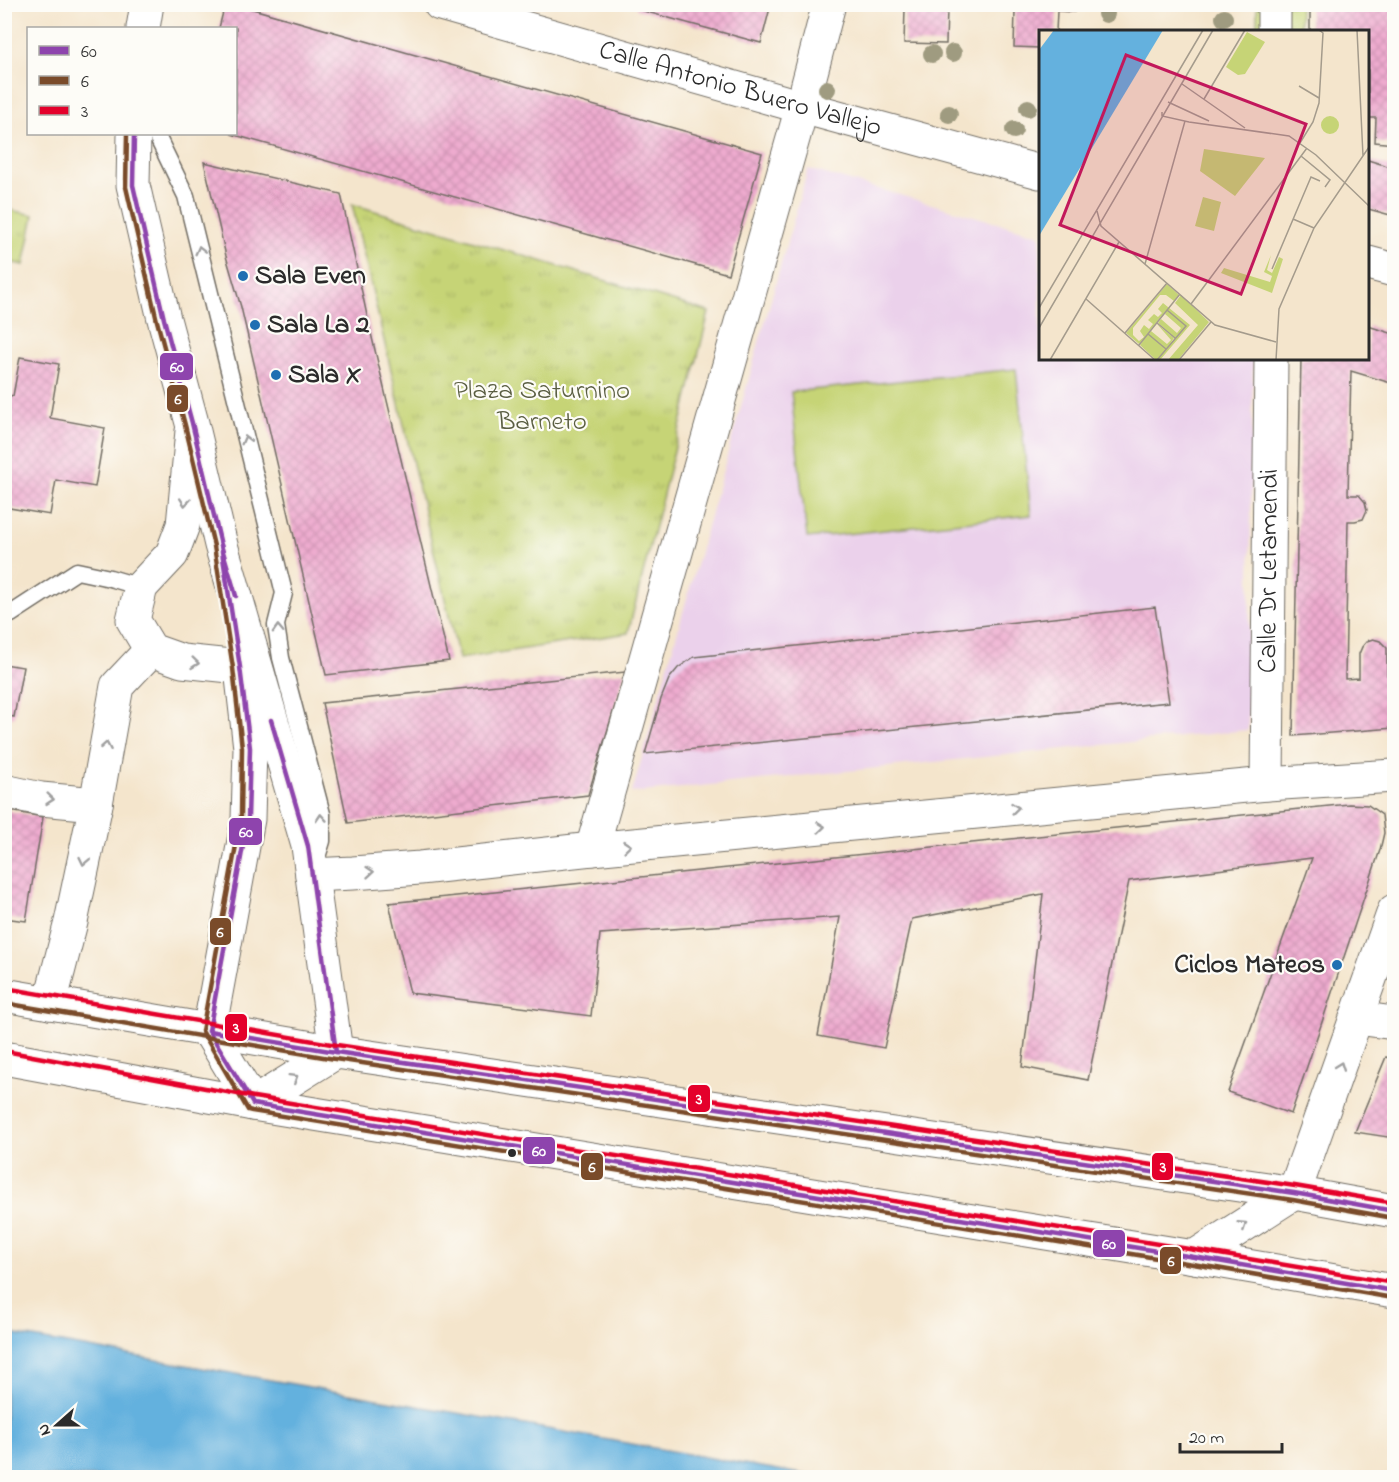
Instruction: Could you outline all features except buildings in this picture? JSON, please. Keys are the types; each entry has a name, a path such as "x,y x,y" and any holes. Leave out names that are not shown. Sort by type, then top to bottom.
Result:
{"main road":[{"path":"143,27 147,4"},
{"name":"Calle Antonio Buero Vallejo","path":"440,4 1039,171"},
{"path":"592,849 830,4"},
{"path":"1274,4 1274,30"},
{"path":"134,135 134,185 164,319 221,545 308,846 336,1052"},
{"path":"1369,263 1395,270"},
{"name":"Calle Dr Letamendi","path":"1267,784 1271,360"},
{"path":"192,423 183,525 172,554 141,587 133,620 150,650 182,662 240,667"},
{"path":"221,545 250,748 248,819 209,1031 252,1104"},
{"path":"50,1003 71,922 96,804 117,686 150,650"},
{"path":"312,875 420,868 592,849 1267,784 1395,776"},
{"path":"4,792 41,799 96,804"},
{"path":"1194,1257 1294,1193 1395,911"},
{"path":"4,995 336,1052 1294,1193 1395,1210"},
{"path":"1357,1018 1395,1023"},
{"path":"252,1104 336,1052"},
{"path":"4,1058 252,1104 1395,1291"}],"lane":[{"path":"156,135 186,196 284,593 276,625 281,658 322,814 322,841 312,875"},
{"path":"11,614 78,571 141,587"}],"shaded area":[{"path":"808,169 1039,235 1039,360 1253,360 1248,730 632,793"}],"green space":[{"path":"1257,5 1300,5 1300,30 1257,30"},
{"name":"Plaza Saturnino Barneto","path":"352,204 709,312 628,633 459,659"},
{"path":"5,209 34,215 24,265 5,261"},
{"path":"1016,369 1031,515 807,538 791,392"}],"water":[{"path":"5,1333 818,1477 5,1477"}],"transit line":[{"name":"6","path":"127,135 126,187 214,546 233,668 242,748 241,818 202,1031 248,1110 1393,1298"},
{"name":"60","path":"134,135 133,185 164,319 236,596"},
{"name":"60","path":"221,545 250,748 248,819 209,1031 253,1104 1394,1291"},
{"name":"60","path":"271,720 308,846 336,1052"},
{"name":"3","path":"5,988 337,1045 1295,1186 1394,1203"},
{"name":"6","path":"4,1003 335,1059 1293,1200 1393,1218"},
{"name":"60","path":"209,1031 336,1052 1294,1193 1394,1211"},
{"name":"3","path":"5,1051 254,1097 1394,1283"}],"place":[{"name":"Sala Even","path":"243,276"},
{"name":"Sala La 2","path":"255,325"},
{"name":"Sala X","path":"276,375"},
{"name":"Ciclos Mateos","path":"1337,965"}]}
